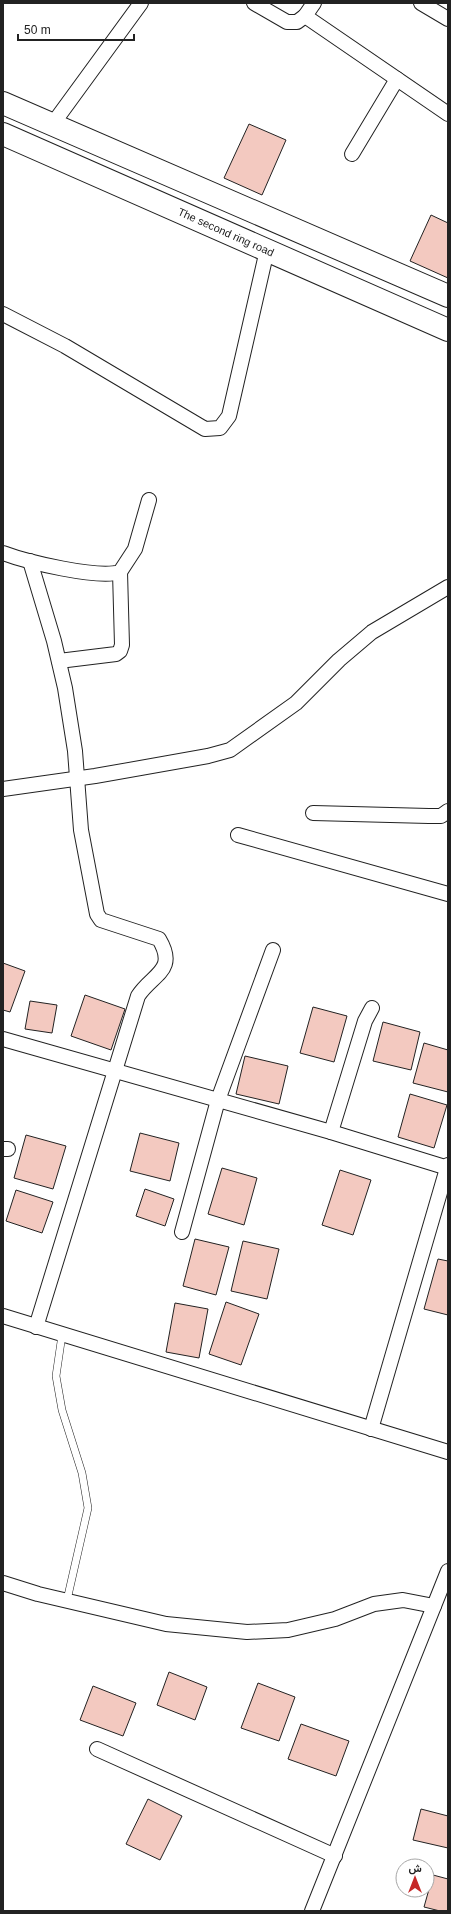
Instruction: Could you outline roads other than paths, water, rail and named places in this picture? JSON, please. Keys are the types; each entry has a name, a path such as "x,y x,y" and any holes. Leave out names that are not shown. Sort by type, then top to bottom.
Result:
{"main road":[{"path":"3,103 448,296"},
{"name":"The second ring road","path":"3,134 448,330"}],"street":[{"path":"52,124 141,3"},
{"path":"254,3 288,22 297,22 305,16 314,3"},
{"path":"428,5 448,19"},
{"path":"305,16 448,114"},
{"path":"352,154 396,79"},
{"path":"3,314 64,346 205,430 220,428 230,416 267,250"},
{"path":"59,661 116,654 120,651 122,645 120,572 135,549 149,500"},
{"path":"3,553 30,561 93,573 111,575 120,572"},
{"path":"30,561 59,661 67,696 75,751 81,830 97,914 101,920 159,939 165,949 166,962 160,975 143,988 138,996 36,1327"},
{"path":"3,789 201,757 230,750 296,703 338,660 372,632 448,587"},
{"path":"313,813 441,816 448,811"},
{"path":"238,835 448,894"},
{"path":"182,1232 218,1100 273,950"},
{"path":"331,1132 365,1021 372,1008"},
{"path":"3,1039 331,1132 448,1167 371,1429"},
{"path":"3,1316 448,1452"},
{"path":"312,1911 448,1571"},
{"path":"3,1583 166,1624 247,1632 288,1630 335,1619 374,1604 403,1600 434,1606"},
{"path":"97,1750 335,1856"}],"lane":[{"path":"62,1335 56,1376 62,1410 82,1472 88,1508 67,1600"}]}
